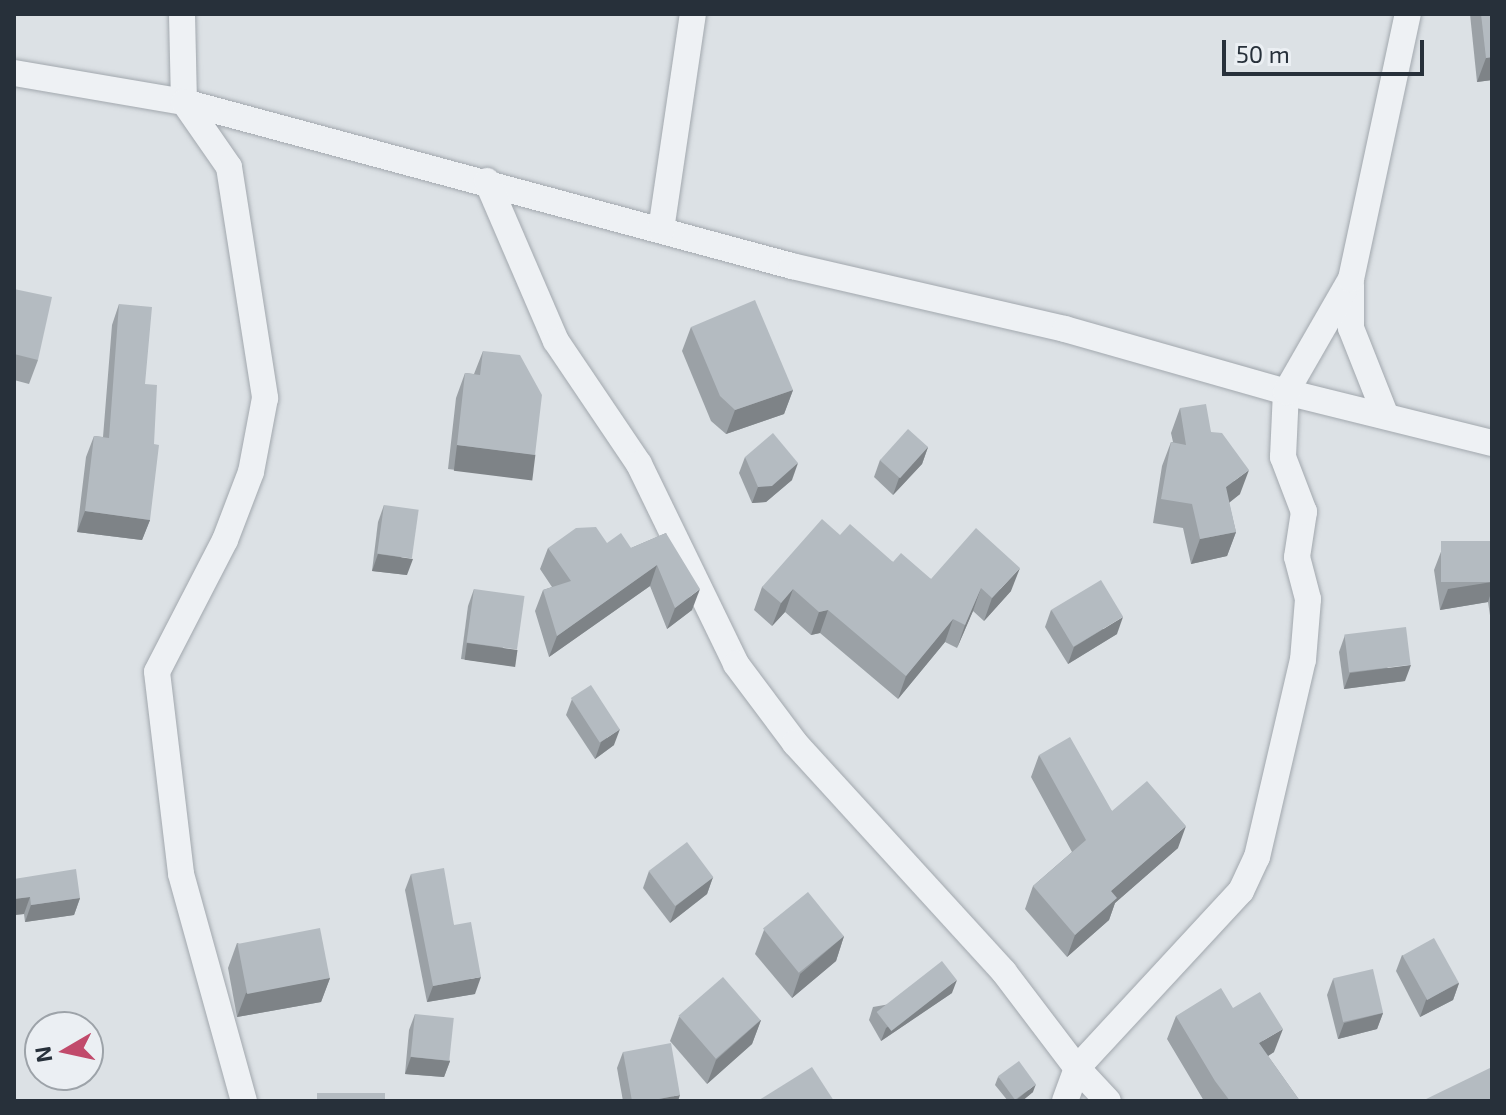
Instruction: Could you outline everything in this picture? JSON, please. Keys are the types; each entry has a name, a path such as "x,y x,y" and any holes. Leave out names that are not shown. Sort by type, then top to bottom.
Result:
{"street":[{"path":"182,14 184,102 229,167 265,398 251,472 225,540 157,672 181,874 244,1101"},
{"path":"661,230 693,14"},
{"path":"1385,414 1351,328 1351,279 1408,14"},
{"path":"14,73 184,102 661,230 1065,329 1286,392 1385,414 1492,443"},
{"path":"487,181 556,341 639,464 736,664 795,743 1004,972 1077,1068 1108,1101"},
{"path":"1065,1101 1077,1068 1241,891 1257,857 1303,660 1308,599 1297,557 1304,512 1283,457 1286,392 1351,279"}],"building":[{"path":"1481,14 1492,14 1492,57 1486,58"},
{"path":"14,289 52,297 38,360 14,354"},
{"path":"755,300 793,390 735,410 720,396 691,327"},
{"path":"119,304 152,307 145,384 157,385 154,444 159,445 150,520 85,511 94,436 109,438"},
{"path":"483,351 520,355 542,395 535,455 457,445 465,373 480,375"},
{"path":"1206,404 1211,432 1222,433 1249,470 1226,487 1236,532 1200,539 1192,504 1161,499 1171,442 1186,445 1180,408"},
{"path":"908,429 928,447 900,478 880,460"},
{"path":"773,433 798,463 772,486 758,487 745,457"},
{"path":"384,505 419,510 412,558 377,554"},
{"path":"822,519 840,535 850,524 893,562 901,553 931,579 976,528 1020,568 992,598 981,588 965,625 953,619 906,676 828,610 819,612 793,589 781,603 762,587"},
{"path":"596,527 607,543 621,533 631,548 666,533 700,589 675,608 657,565 557,636 543,590 571,581 548,548 576,528"},
{"path":"1441,541 1492,541 1492,582 1441,582"},
{"path":"1101,580 1123,617 1073,647 1051,610"},
{"path":"474,589 525,596 517,650 466,642"},
{"path":"1406,627 1411,665 1349,672 1344,635"},
{"path":"591,685 620,729 600,743 571,698"},
{"path":"1070,737 1112,811 1147,781 1186,826 1111,891 1117,898 1075,935 1033,886 1086,840 1039,755"},
{"path":"687,842 713,877 675,906 649,871"},
{"path":"444,868 454,925 471,922 481,977 433,986 411,874"},
{"path":"76,869 80,898 31,905 30,897 14,899 14,879"},
{"path":"808,892 844,936 799,973 763,929"},
{"path":"320,928 330,978 247,994 238,944"},
{"path":"1434,938 1459,983 1427,1000 1403,955"},
{"path":"942,961 957,980 891,1031 877,1012"},
{"path":"1373,969 1383,1013 1343,1022 1333,978"},
{"path":"723,977 760,1020 716,1059 678,1016"},
{"path":"1221,988 1233,1008 1260,992 1283,1029 1259,1043 1300,1101 1230,1101 1215,1081 1176,1016"},
{"path":"415,1014 454,1018 449,1061 411,1057"},
{"path":"671,1043 680,1095 632,1101 623,1052"},
{"path":"1019,1061 1036,1084 1015,1100 998,1076"},
{"path":"812,1067 834,1101 759,1101 759,1100"},
{"path":"1492,1067 1492,1101 1422,1101"},
{"path":"317,1093 385,1093 385,1101 317,1101"}]}
